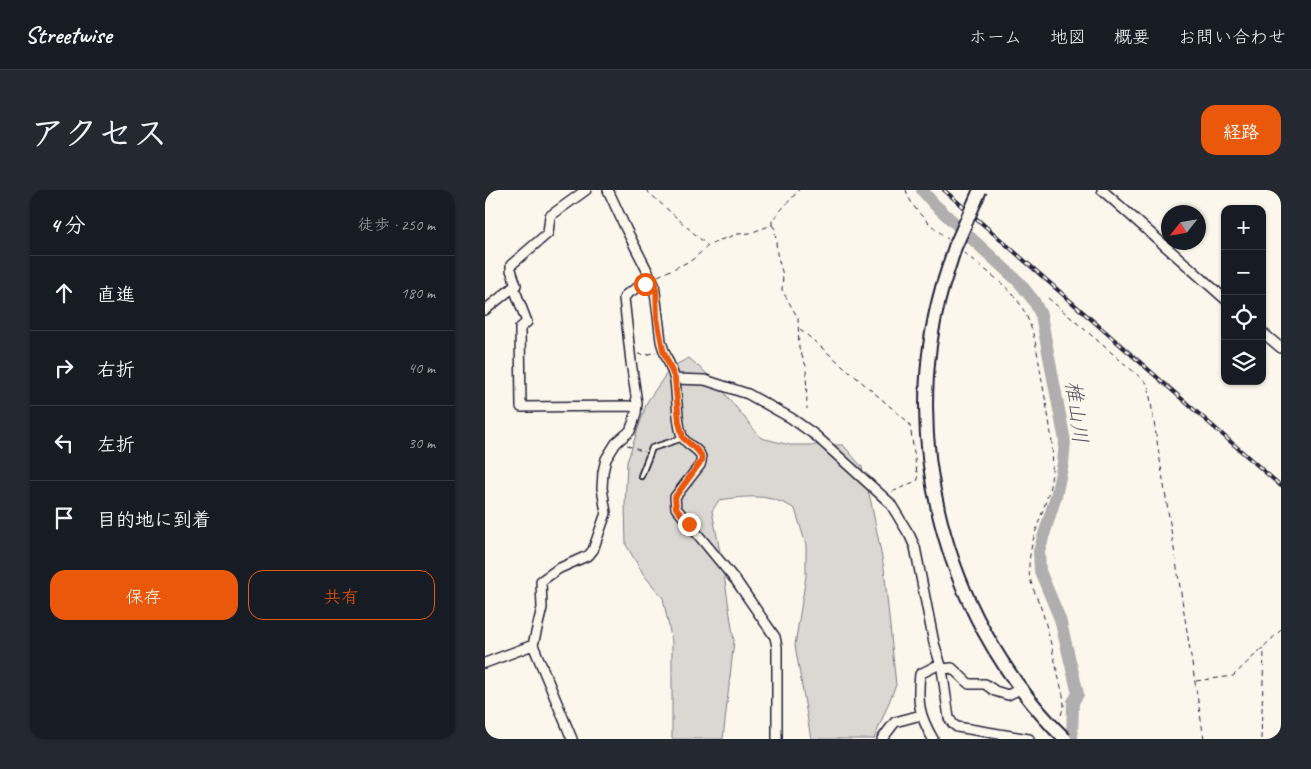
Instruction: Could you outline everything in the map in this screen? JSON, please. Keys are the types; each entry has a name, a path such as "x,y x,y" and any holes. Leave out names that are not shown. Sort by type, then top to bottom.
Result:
{"street":[{"path":"586,190 550,216 548,233 513,263 511,270 516,285 514,288 527,322 520,328 521,407 636,407"},
{"path":"608,190 656,289 657,318 663,350 675,379 679,422 683,438 701,455 702,460 675,497 676,508 737,582 775,637 777,647 777,739"},
{"path":"981,190 958,241 942,288 931,344 927,400 928,451 937,506 954,566 968,600 993,648 1020,689 1056,726 1065,739"},
{"path":"1102,190 1221,295"},
{"path":"572,739 533,644 542,608 541,582 559,569 589,554 593,550 606,513 602,488 606,459 616,443 630,431 636,413 637,403 624,298 627,294 651,279"},
{"path":"485,310 514,288"},
{"path":"1266,335 1281,348"},
{"path":"675,379 705,380 748,394 766,403 815,435 883,498 891,503 913,542 941,666 948,712 953,724 957,727 1029,739"},
{"path":"485,663 533,644"},
{"path":"933,739 921,715 920,674 941,666 952,668 969,684 985,684 995,691 1008,695 1020,689"},
{"path":"882,739 895,722 921,715"}],"lane":[{"path":"641,476 654,447 683,438"}],"path":[{"path":"646,190 708,246"},
{"path":"799,190 772,220 775,229 774,236 777,254 783,275 782,290 798,318 799,348 806,366 807,409"},
{"path":"906,190 912,204 951,242"},
{"path":"651,279 692,260 708,246 728,237 750,233 773,224"},
{"path":"965,253 1017,300 1030,322 1037,346 1053,447 1050,487 1032,547 1029,572 1034,592 1043,614 1063,695 1064,705 1056,726"},
{"path":"1048,298 1148,384 1204,739"},
{"path":"799,329 907,420 910,425 918,480 883,498"},
{"path":"631,362 634,354 645,355 663,350"},
{"path":"630,431 633,435 625,442 625,445 631,446 640,452 650,453"},
{"path":"1195,681 1233,676 1281,630"},
{"path":"1261,739 1264,652 1262,648"}],"shaded area":[{"path":"689,358 714,380 761,438 790,445 843,445 862,467 884,568 896,685 874,739 811,739 795,645 806,576 806,545 795,509 767,498 739,497 719,500 712,511 734,641 723,739 672,739 672,642 663,598 644,575 626,545 625,505 627,462 647,402 671,367"}],"waterway":[{"name":"椎山川","path":"922,190 934,204 1019,282 1034,301 1041,315 1065,441 1063,463 1056,496 1039,551 1040,571 1060,619 1078,694 1073,702 1072,739"}],"railway":[{"path":"944,190 1281,486"}],"route":[{"path":"645,284 651,279 656,289 657,318 661,341 675,379 679,422 683,438 697,450 702,460 675,497 676,508 689,524"}]}
